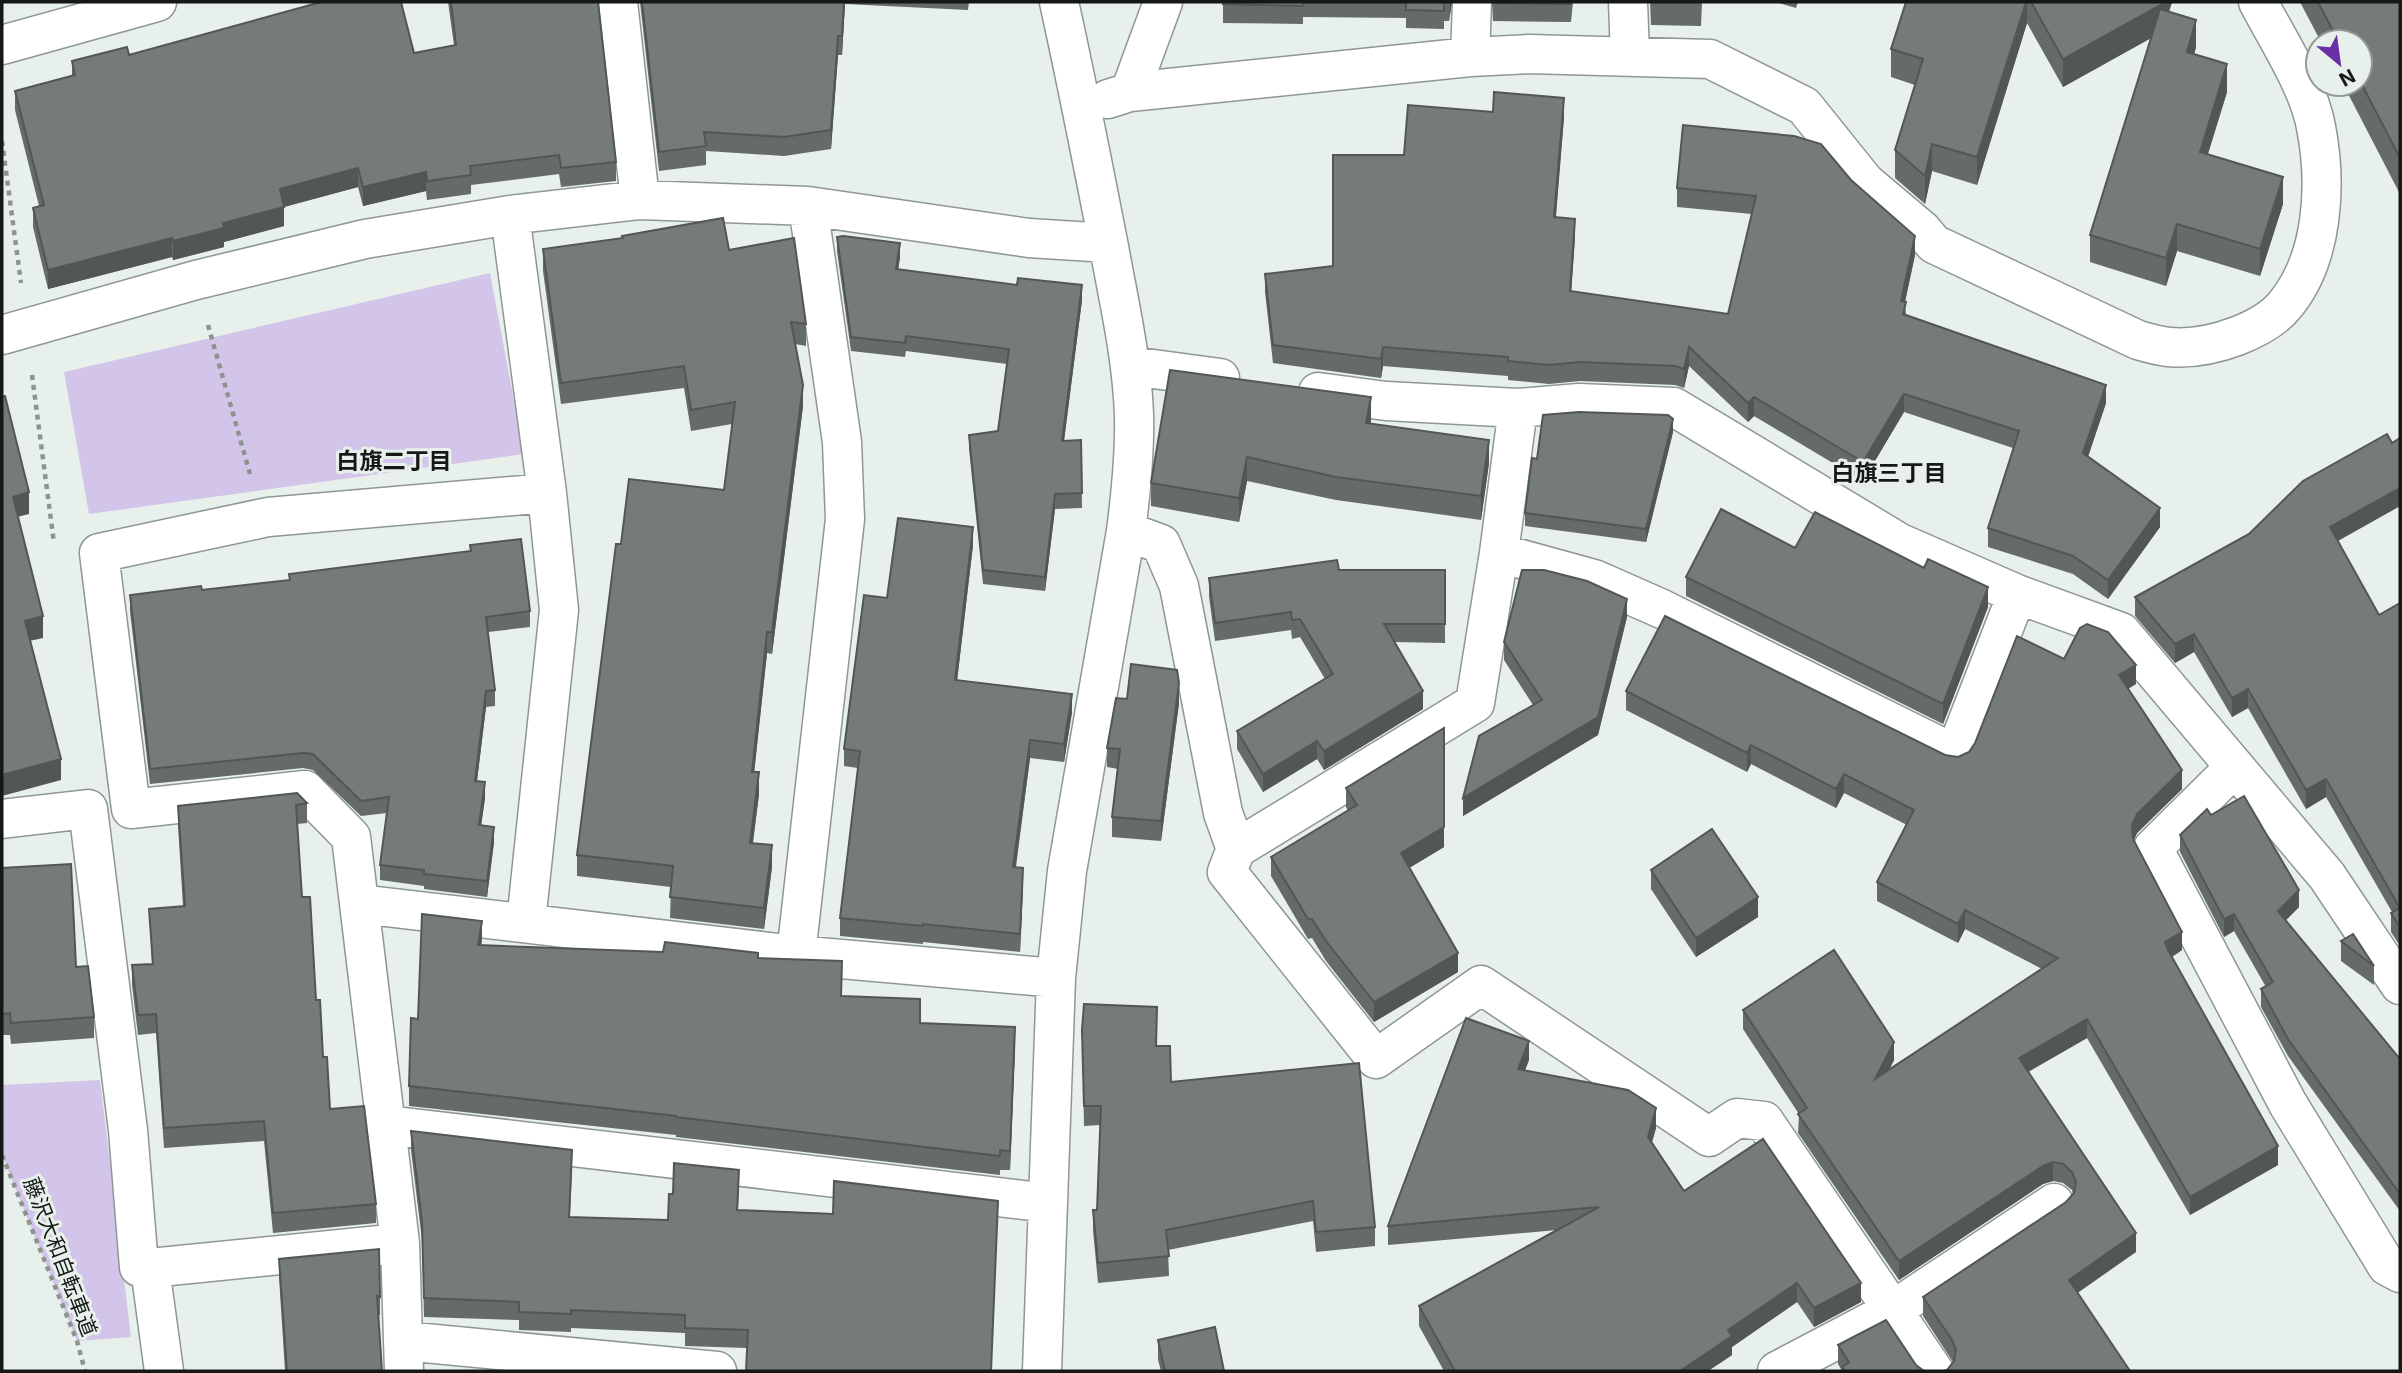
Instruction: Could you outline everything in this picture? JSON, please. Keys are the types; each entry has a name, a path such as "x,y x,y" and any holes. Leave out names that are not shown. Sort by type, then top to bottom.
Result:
{"street":[{"path":"2,45 157,2"},
{"path":"618,2 640,200"},
{"path":"1042,1371 1056,978 1067,871 1126,531 1132,481 1134,416 1131,366 1082,106 1059,2"},
{"path":"1130,92 1163,2"},
{"path":"1470,57 1472,2"},
{"path":"1629,2 1630,56"},
{"path":"1082,106 1130,92 1470,57 1529,54 1710,59 1804,106 1865,182 1922,230 1934,244 2138,340 2168,347 2196,347 2227,340 2259,327 2284,306 2301,282 2316,237 2321,201 2316,125 2306,94 2258,2"},
{"path":"14,332 196,280 365,239 510,215 640,200 807,206 1029,238 1108,243"},
{"path":"796,955 845,519 842,442 807,206"},
{"path":"510,215 547,493 559,610 526,922"},
{"path":"1131,366 1386,401 1518,408 1578,403 1674,407 1900,543 2017,594 2121,632 2327,876 2400,985"},
{"path":"1518,408 1499,553 1475,703 1236,849 1227,872 1376,1059 1481,985 1709,1137 1737,1118 1764,1121 1934,1371"},
{"path":"547,493 268,517 99,553 131,809 305,790 351,837 400,1243 404,1356 717,1371"},
{"path":"1126,531 1161,544 1179,586 1223,813 1236,849"},
{"path":"1499,553 1594,579 1662,609 1955,754 2017,594"},
{"path":"2235,767 2153,848 2288,1104 2387,1266 2400,1273"},
{"path":"2,819 88,809 128,1130 139,1267 400,1243"},
{"path":"360,904 796,955 1056,978"},
{"path":"387,1125 1048,1203"},
{"path":"1777,1371 1893,1310 2054,1203"},
{"path":"150,1268 164,1371"}],"path":[{"path":"2,141 14,332 55,548"},
{"path":"196,280 247,466 268,517"},
{"name":"藤沢大和自転車道","path":"2,1155 77,1341 85,1371"}],"shaded area":[{"path":"490,273 524,454 89,514 64,372"},
{"path":"100,1080 131,1337 77,1341 2,1155 2,1085"}],"building":[{"path":"321,2 401,2 414,53 456,45 451,2 598,2 616,162 561,168 559,155 470,166 471,175 427,181 426,172 363,187 358,168 280,189 284,207 223,223 224,228 173,241 172,238 48,270 33,208 44,205 15,91 75,75 72,61 127,47 129,55"},
{"path":"642,2 844,2 842,36 838,36 831,130 784,137 704,132 706,146 659,152"},
{"path":"1303,2 1303,6 1223,4"},
{"path":"1406,2 1444,2 1444,11 1406,10"},
{"path":"1571,2 1571,4 1493,3"},
{"path":"1906,2 2026,2 1977,157 1932,144 1925,176 1895,150 1923,59 1891,49"},
{"path":"2031,2 2163,2 2063,59"},
{"path":"2318,2 2400,2 2400,158 2369,98 2374,98 2374,28 2332,28"},
{"path":"2160,9 2196,20 2187,52 2227,64 2200,152 2283,177 2260,249 2177,224 2166,258 2090,235"},
{"path":"1494,92 1564,98 1554,217 1575,219 1570,291 1728,314 1756,196 1677,188 1683,125 1794,136 1821,144 1851,180 1915,236 1901,301 1906,302 1903,314 2106,385 2083,453 2160,508 2108,580 2073,556 1988,528 2019,431 1904,394 1863,462 1754,397 1748,403 1689,347 1684,369 1675,366 1580,362 1549,365 1508,361 1508,357 1383,347 1381,359 1273,345 1265,274 1333,266 1333,155 1404,155 1408,105 1493,112"},
{"path":"723,218 729,250 794,238 806,324 791,322 803,385 772,632 767,632 752,772 759,772 750,843 772,845 764,908 670,897 673,866 577,855 616,544 621,544 629,479 724,490 735,402 691,410 684,366 561,383 543,249 623,238 622,236"},
{"path":"837,237 900,243 896,269 1017,285 1018,278 1082,285 1062,441 1081,440 1082,493 1055,494 1045,577 983,570 969,435 998,431 1009,349 906,336 905,343 851,337"},
{"path":"1170,370 1371,397 1366,423 1489,440 1481,496 1336,477 1247,457 1239,498 1151,483"},
{"path":"5,396 29,492 13,497 43,616 25,621 61,759 2,775 2,397"},
{"path":"1579,412 1668,415 1673,419 1646,529 1525,513 1532,458 1537,459 1543,415"},
{"path":"2387,434 2392,443 2400,438 2400,488 2330,527 2379,615 2400,603 2400,908 2326,779 2306,790 2248,689 2232,698 2194,634 2175,644 2135,597 2249,534 2303,481"},
{"path":"1721,509 1795,548 1815,512 1924,568 1928,559 1988,587 1943,704 1686,577"},
{"path":"898,518 973,527 955,680 1072,694 1064,744 1030,740 1013,867 1023,868 1020,934 840,918 860,751 844,749 864,595 887,598"},
{"path":"521,539 530,611 486,617 495,690 486,691 475,781 485,782 479,825 494,827 487,881 424,874 424,870 380,865 389,797 361,801 313,754 150,769 130,595 201,586 202,590 290,580 289,574 471,551 470,545"},
{"path":"1337,560 1339,570 1445,570 1445,624 1384,624 1423,691 1324,751 1317,741 1263,774 1237,731 1333,674 1300,619 1292,620 1291,612 1215,623 1209,578"},
{"path":"1522,570 1544,570 1587,581 1627,599 1598,717 1463,798 1479,736 1542,700 1504,642"},
{"path":"1665,616 1945,755 1958,757 1969,752 1975,743 2017,636 2064,659 2080,628 2087,624 2108,632 2136,665 2119,675 2182,770 2137,814 2132,825 2133,839 2182,932 2165,942 2168,950 2278,1146 2190,1197 2087,1019 2019,1058 2136,1233 2069,1280 2130,1371 1943,1371 1954,1361 1956,1350 1923,1297 2066,1202 2074,1193 2076,1182 2072,1172 2063,1164 2053,1162 2043,1166 1899,1261 1798,1114 1807,1108 1743,1010 1834,950 1894,1042 1875,1079 2058,958 1965,910 1958,924 1877,882 1914,810 1844,774 1836,789 1751,745 1747,753 1626,691"},
{"path":"1131,664 1177,670 1179,683 1161,821 1112,817 1120,749 1107,748 1116,698 1127,699"},
{"path":"1444,728 1444,827 1401,853 1458,953 1374,1002 1312,919 1308,919 1271,857 1357,805 1346,788"},
{"path":"297,793 307,803 296,805 302,897 310,897 316,1000 320,1000 323,1057 327,1057 330,1109 364,1106 376,1204 273,1213 264,1121 164,1128 156,1014 138,1015 132,965 153,964 149,909 185,906 178,806"},
{"path":"2244,796 2299,890 2278,911 2400,1059 2400,1194 2288,1039 2261,989 2273,982 2234,914 2224,919 2180,835 2207,809 2211,815"},
{"path":"1712,829 1758,897 1696,938 1651,870"},
{"path":"71,864 76,967 88,966 94,1017 11,1023 10,1013 2,1014 2,868"},
{"path":"2400,908 2400,927 2391,913"},
{"path":"422,914 482,921 478,945 663,952 665,942 758,953 758,958 842,961 841,996 920,999 920,1023 1015,1027 1010,1151 1000,1150 1000,1156 409,1086 411,1018 418,1019"},
{"path":"2353,934 2374,966 2341,941"},
{"path":"1084,1004 1157,1007 1156,1046 1170,1046 1171,1082 1359,1063 1375,1227 1316,1232 1313,1201 1166,1230 1169,1256 1098,1263 1093,1210 1097,1210 1101,1106 1084,1106"},
{"path":"1466,1018 1529,1041 1518,1069 1628,1090 1656,1108 1648,1137 1684,1191 1763,1139 1861,1283 1814,1308 1797,1283 1728,1330 1732,1336 1680,1371 1455,1371 1419,1306 1599,1207 1388,1226"},
{"path":"411,1131 572,1150 569,1217 668,1220 669,1194 673,1194 674,1163 739,1170 737,1210 833,1214 834,1181 998,1201 991,1371 746,1371 748,1330 685,1328 685,1315 571,1310 571,1314 519,1312 519,1302 424,1298 422,1222"},
{"path":"379,1249 380,1297 377,1296 382,1371 287,1371 279,1259"},
{"path":"1886,1320 1916,1365 1924,1371 1845,1371 1842,1367 1849,1362 1838,1345"},
{"path":"1215,1327 1224,1371 1165,1371 1158,1340"}],"district":[{"name":"白旗二丁目","path":"394,461"},
{"name":"白旗三丁目","path":"1889,473"}]}
